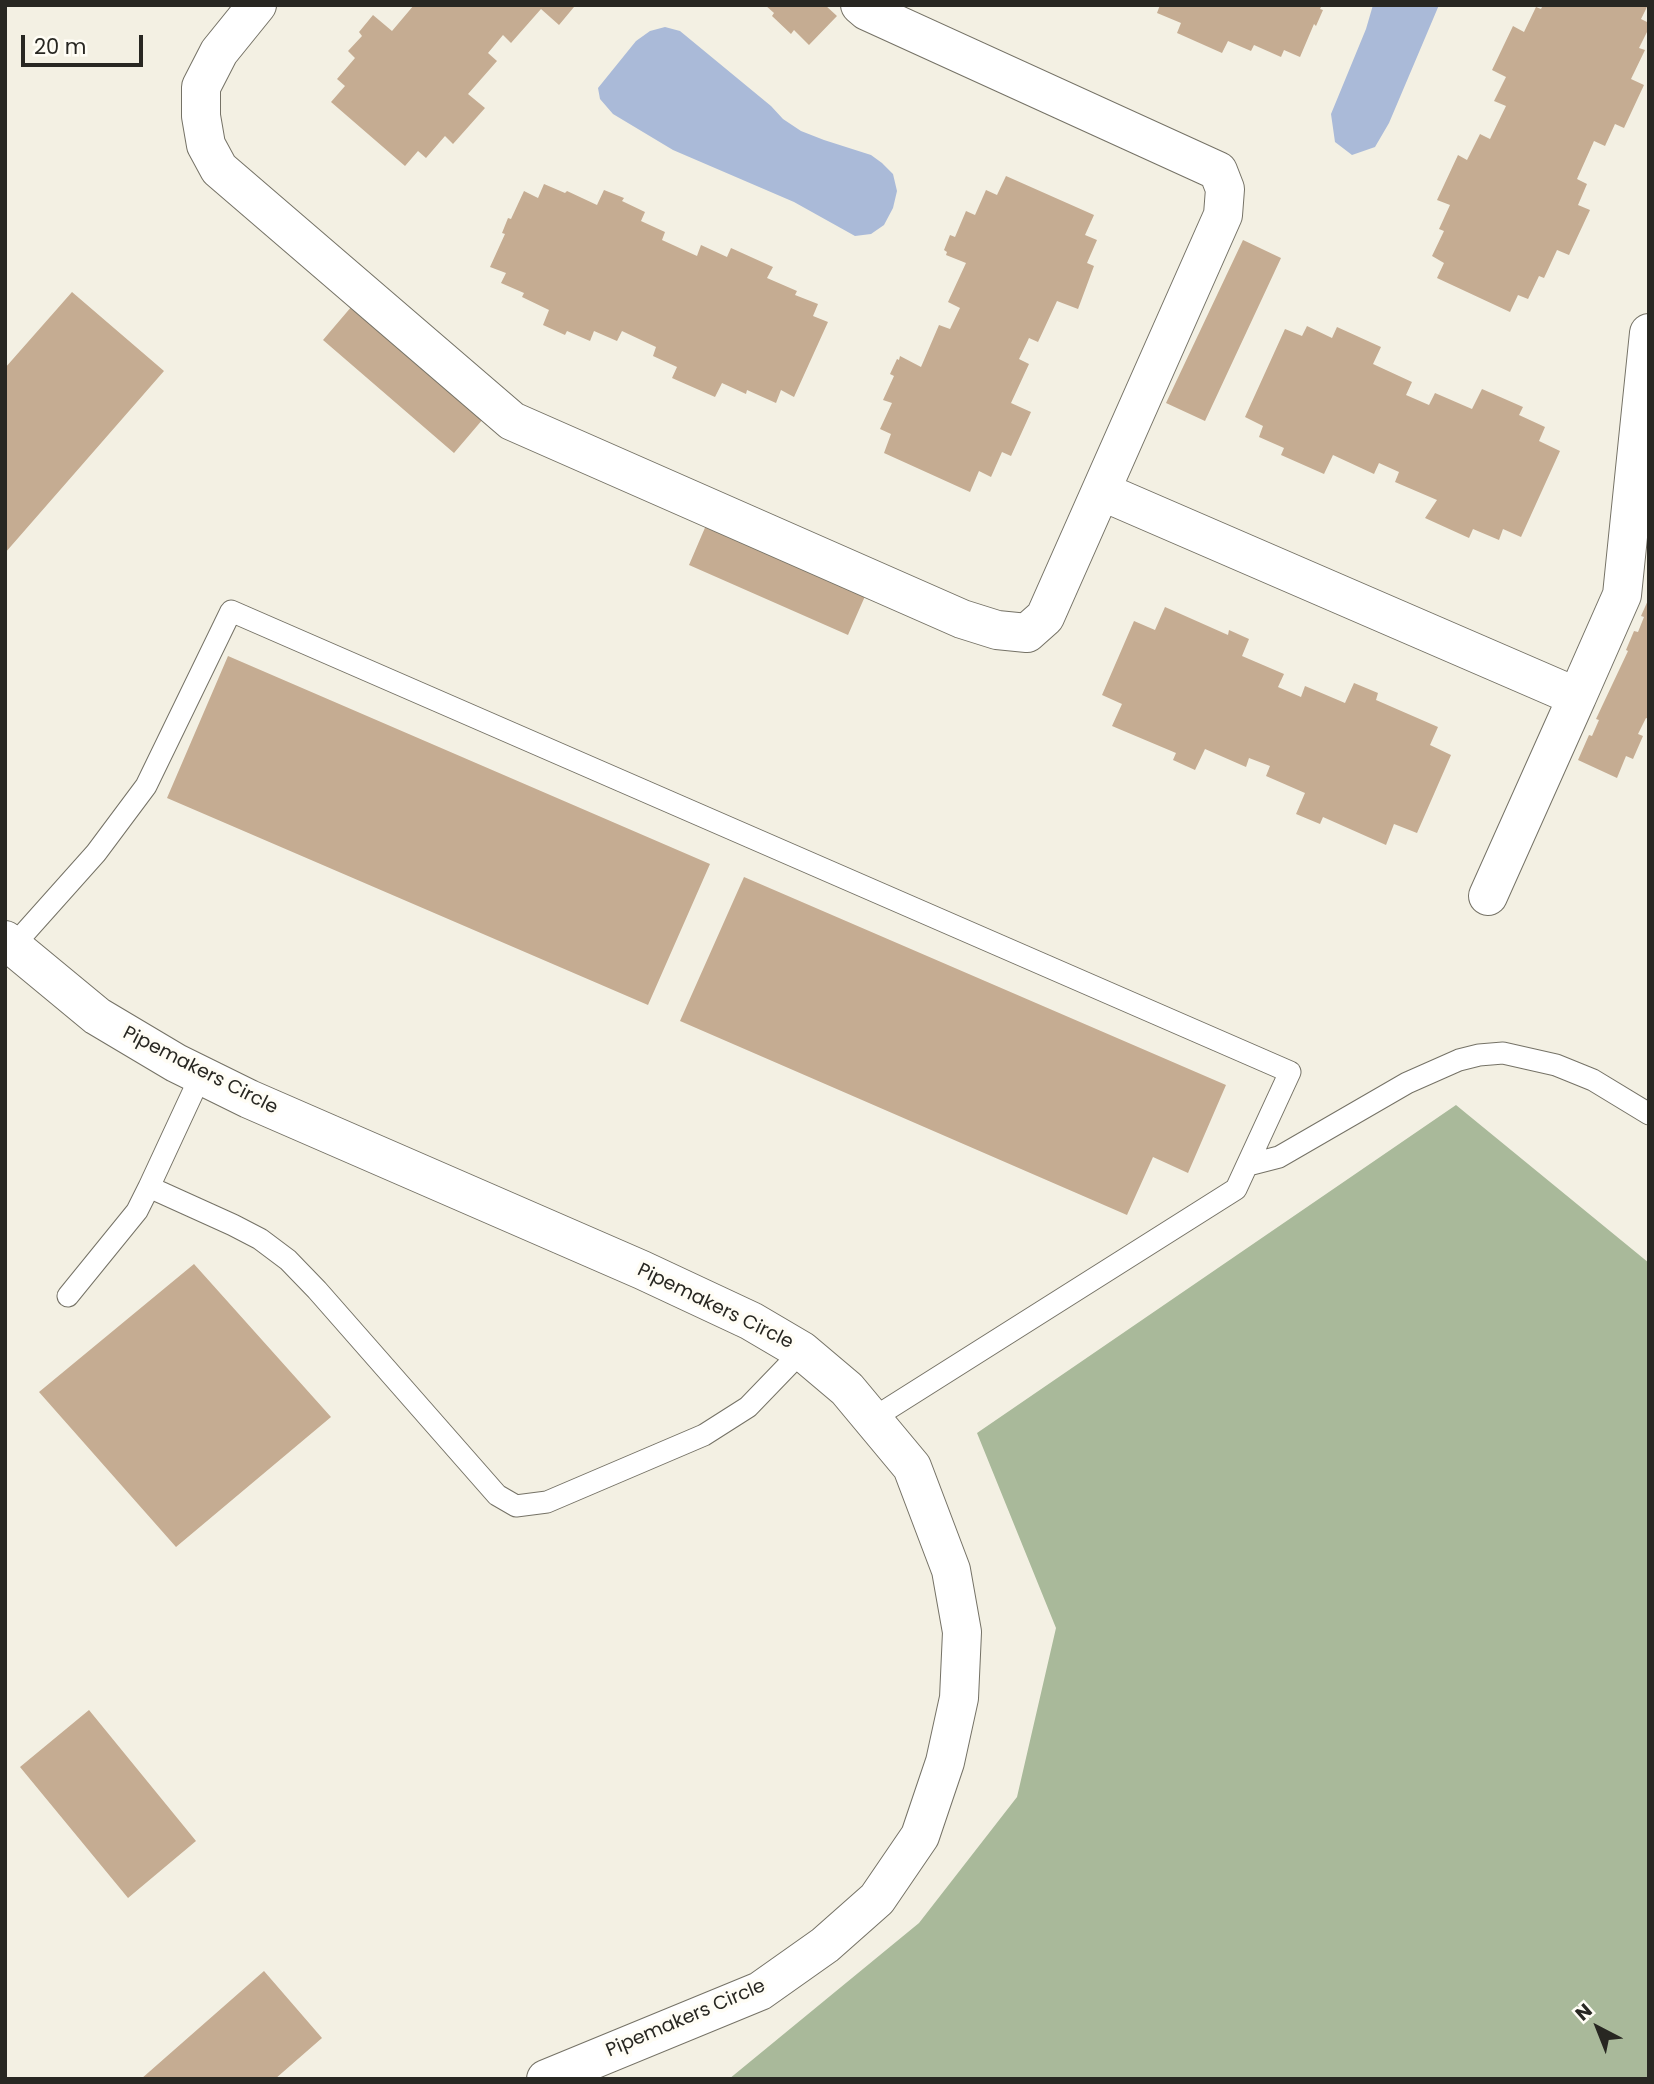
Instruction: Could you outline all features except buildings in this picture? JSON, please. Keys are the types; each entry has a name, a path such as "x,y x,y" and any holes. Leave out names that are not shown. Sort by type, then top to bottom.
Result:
{"street":[{"path":"257,5 219,51 201,87 201,116 206,145 219,169 512,421 962,619 997,630 1027,633 1045,617 1223,215 1225,190 1218,171 867,11 860,5"},
{"path":"1488,896 1622,595 1649,333"},
{"path":"1101,491 1577,697"},
{"name":"Pipemakers Circle","path":"9,943 97,1016 201,1075 262,1105 642,1270 751,1321 802,1351 847,1389 912,1467 951,1570 962,1632 959,1698 945,1762 920,1836 877,1899 825,1945 760,1991 546,2079"}],"lane":[{"path":"9,943 96,853 146,786 231,611 1290,1072 1236,1189 872,1419"},
{"path":"1248,1165 1279,1157 1407,1083 1459,1060 1479,1055 1503,1053 1556,1065 1592,1080 1649,1114"},
{"path":"68,1296 137,1212 201,1075"},
{"path":"149,1186 251,1235 288,1260 497,1495 516,1506 547,1502 704,1435 748,1408 802,1351"}],"green space":[{"path":"1456,1105 1649,1263 1649,2079 729,2079 919,1923 1017,1797 1056,1628 977,1433"}],"water":[{"path":"1373,5 1439,5 1389,123 1375,147 1352,155 1335,142 1331,114"},
{"path":"665,27 680,31 783,119 801,131 871,155 882,163 893,174 897,191 893,208 884,225 871,234 855,236 794,202 673,150 613,114 600,99 598,88 636,41 650,31"}]}
